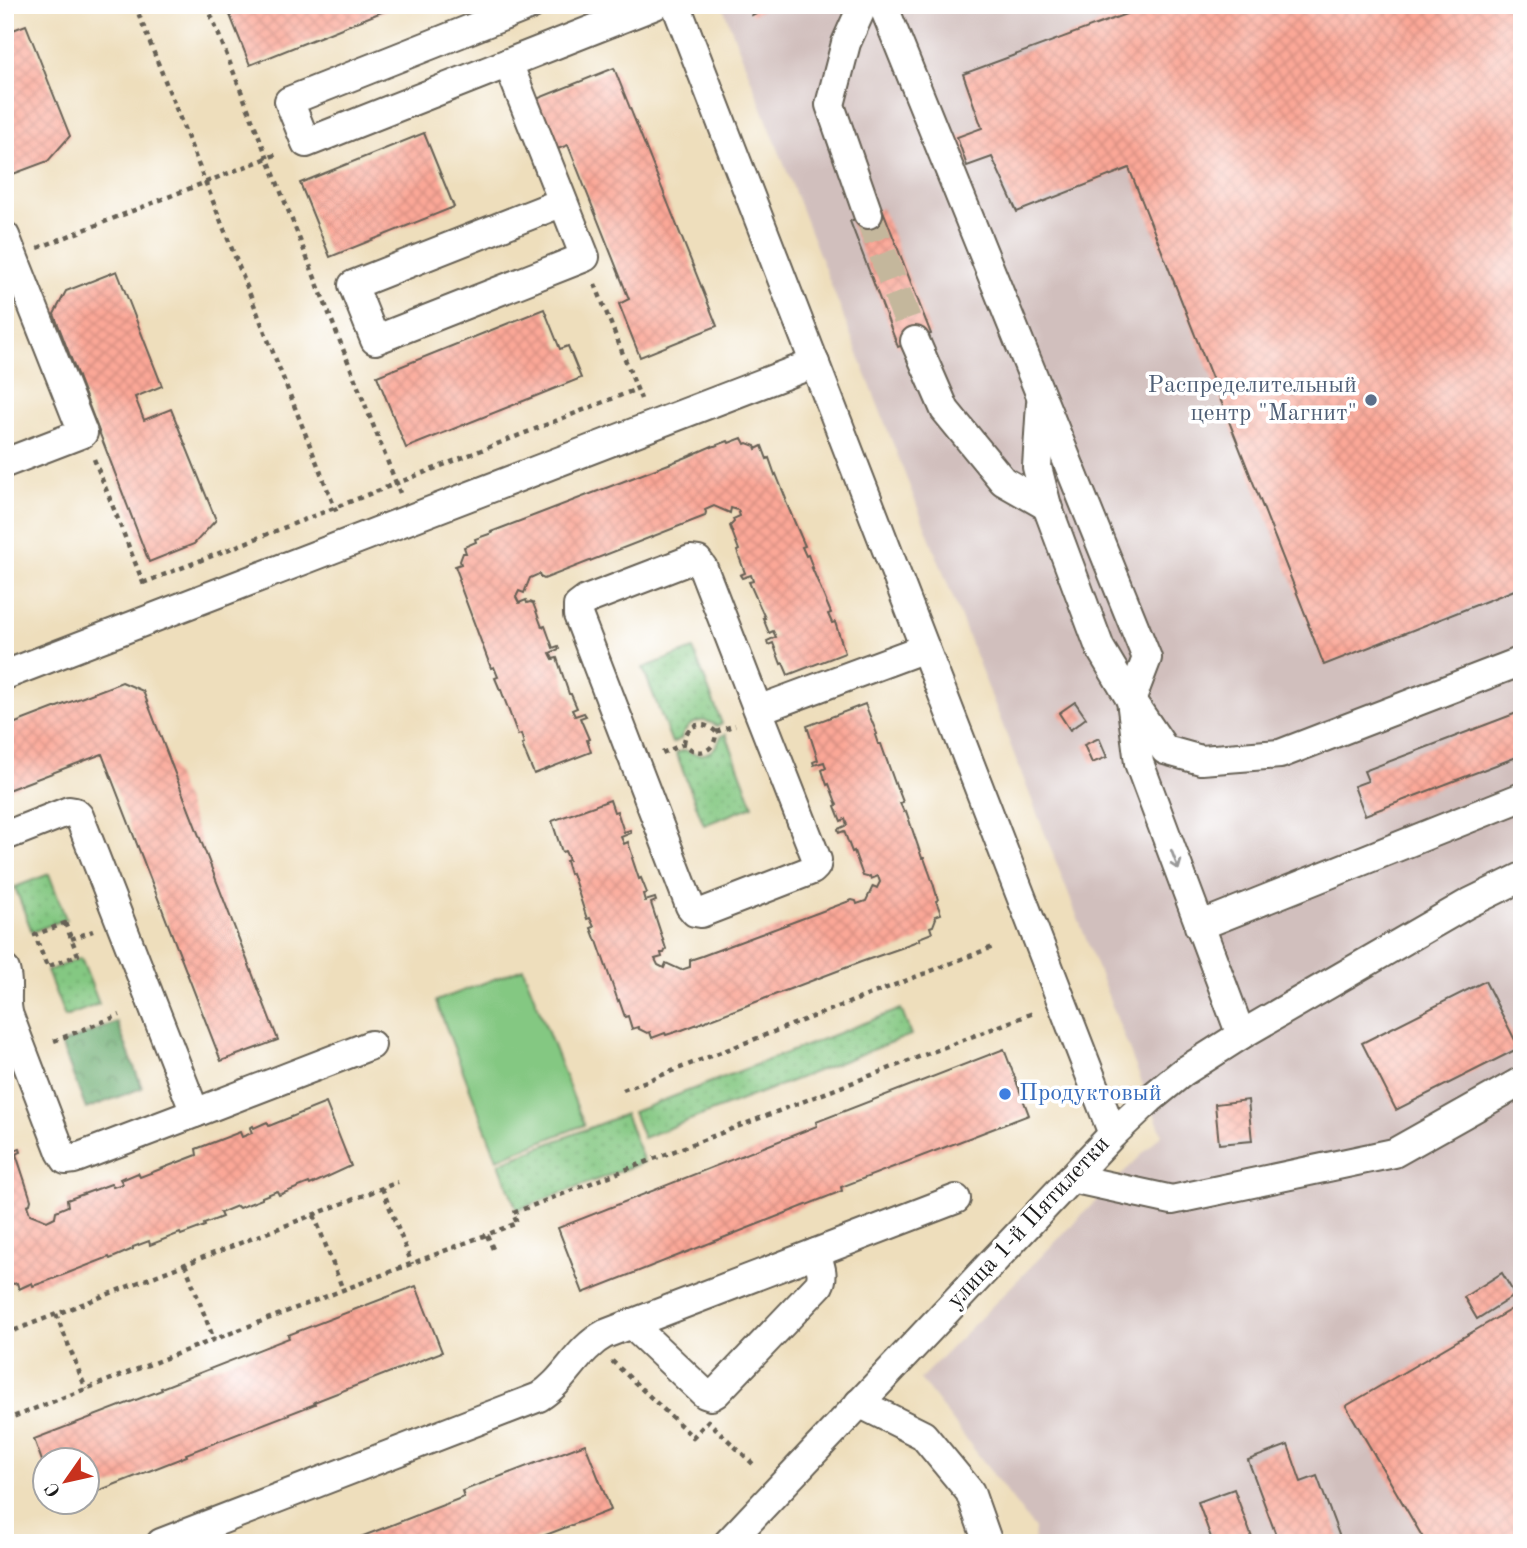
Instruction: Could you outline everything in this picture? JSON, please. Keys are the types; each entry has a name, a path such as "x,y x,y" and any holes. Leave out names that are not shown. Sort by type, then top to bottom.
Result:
{"street":[{"path":"531,5 289,101 306,143 508,63 608,14 655,5"},
{"path":"676,5 1113,1134"},
{"path":"863,5 846,43 830,105 868,214"},
{"path":"885,5 1147,658 1131,700 1139,763 1241,1035"},
{"path":"508,63 585,257 375,340 354,285 563,202"},
{"path":"5,463 83,433 8,252"},
{"path":"915,341 944,410 1003,481 1047,506"},
{"path":"5,675 815,363"},
{"path":"1041,397 1037,467 1047,506 1100,648 1165,750 1201,760 1280,754 1522,661"},
{"path":"690,560 698,561 704,568 758,710 817,860 816,866 701,913 695,912 690,906 578,615 578,606 586,600 690,560"},
{"path":"758,710 925,648"},
{"path":"1199,926 1522,797"},
{"path":"5,836 69,811 79,816 195,1113"},
{"name":"улица 1-й Пятилетки","path":"728,1543 1071,1178 1150,1099 1183,1072 1241,1035 1467,904 1522,877"},
{"path":"5,970 8,987 5,1007 66,1160 75,1159 371,1045"},
{"path":"1071,1178 1172,1200 1381,1156 1394,1153 1522,1081"},
{"path":"161,1543 539,1397 557,1383 585,1348 605,1334 956,1199"},
{"path":"631,1324 705,1394 711,1396 819,1285 822,1273 816,1253"},
{"path":"859,1403 923,1435 970,1492 988,1543"}],"path":[{"path":"135,5 348,543"},
{"path":"207,5 410,519"},
{"path":"8,252 306,143"},
{"path":"585,257 652,426"},
{"path":"143,583 636,388"},
{"path":"83,433 156,617"},
{"path":"704,724 716,732 716,739 706,750 694,751 684,744 687,733 696,725 704,724"},
{"path":"635,763 684,744"},
{"path":"65,923 78,955 47,967 35,935 65,923"},
{"path":"623,1090 993,947"},
{"path":"5,1420 517,1223 513,1213 1062,1002"},
{"path":"54,1041 120,1015"},
{"path":"5,1334 398,1182"},
{"path":"382,1188 412,1264"},
{"path":"314,1215 343,1290"},
{"path":"487,1235 493,1249"},
{"path":"185,1264 214,1340"},
{"path":"56,1314 86,1390"},
{"path":"592,1342 694,1437 708,1422 753,1464"}],"shaded area":[{"path":"722,5 1522,5 1522,1543 1034,1543 1035,1529 920,1379 1162,1134"}],"green space":[{"path":"693,649 722,724 717,726 705,721 695,722 687,728 681,739 672,743 643,668"},
{"path":"726,734 753,806 704,825 676,753 685,750 697,754 707,753 715,747 721,736"},
{"path":"49,874 66,919 32,932 15,887"},
{"path":"81,958 99,1004 65,1017 47,971"},
{"path":"523,968 584,1125 497,1159 436,1001"},
{"path":"901,1009 911,1035 643,1138 633,1112"},
{"path":"117,1022 142,1088 86,1109 61,1044"},
{"path":"625,1114 644,1162 517,1210 499,1163"}],"building":[{"path":"226,5 399,5 250,65"},
{"path":"748,5 772,5 752,15"},
{"name":"Распределительный центр \"Магнит\"","path":"1126,5 1522,5 1522,587 1324,665 1129,168 1017,212 992,157 967,166 957,137 982,128 963,74 1129,13"},
{"path":"26,25 70,136 48,161 5,177 5,33"},
{"path":"614,68 717,326 640,357 619,304 629,299 568,145 555,150 534,100"},
{"path":"424,133 454,207 330,257 300,183"},
{"path":"882,208 931,334 898,347 850,221"},
{"path":"117,271 162,386 135,397 144,420 171,409 216,520 194,544 149,562 54,314 66,291"},
{"path":"544,309 560,349 568,346 581,378 406,448 377,376"},
{"path":"742,438 745,444 755,446 756,449 762,446 767,459 769,458 845,653 788,675 773,643 768,645 767,641 776,637 773,631 769,633 749,582 753,581 751,575 742,578 740,575 745,573 730,526 734,522 733,519 740,516 738,510 731,508 730,513 714,506 705,510 705,516 544,579 539,574 530,578 524,593 519,591 516,597 519,603 526,600 527,603 533,603 553,648 558,646 559,649 550,653 553,659 557,658 569,694 577,708 572,710 575,716 584,713 586,716 580,718 591,752 534,774 522,745 521,734 518,735 495,678 498,677 494,667 491,668 458,580 460,579 455,566 461,564 463,553 466,553 464,547 491,532 712,446"},
{"path":"122,682 143,691 278,1040 221,1061 102,754 5,791 5,727"},
{"path":"1075,702 1086,718 1070,730 1059,713"},
{"path":"865,704 938,900 936,901 941,914 935,916 933,926 930,927 932,933 904,947 682,1030 652,1038 650,1032 638,1027 632,1029 628,1016 625,1017 618,1001 591,928 594,927 590,918 587,919 566,861 569,860 565,851 562,852 552,821 610,800 624,832 630,830 631,833 621,837 624,844 628,842 639,879 641,878 647,893 643,894 645,901 655,898 656,901 651,903 666,949 661,953 662,957 655,959 658,965 664,968 666,963 681,970 690,967 690,960 852,900 857,904 866,901 873,886 877,888 880,882 878,876 871,879 870,876 863,876 844,831 839,833 838,829 847,825 845,819 841,821 829,784 827,785 822,770 826,768 824,762 814,765 813,762 818,760 807,726"},
{"path":"1522,711 1522,755 1365,815 1354,786 1368,781 1364,771"},
{"path":"1099,738 1107,757 1092,763 1084,745"},
{"path":"1485,981 1519,1048 1396,1110 1362,1043"},
{"path":"1004,1049 1029,1115 841,1187 842,1191 583,1293 558,1228 817,1126 816,1122"},
{"path":"1248,1100 1252,1141 1219,1144 1215,1104"},
{"path":"326,1103 351,1166 310,1185 309,1183 279,1195 277,1191 239,1208 237,1206 220,1213 222,1217 204,1224 205,1226 150,1245 149,1241 110,1259 109,1257 33,1286 32,1283 19,1289 17,1283 6,1281 5,1127 12,1144 8,1146 10,1152 20,1149 21,1152 16,1154 31,1200 27,1205 30,1214 47,1221 55,1217 56,1211 68,1206 67,1200 111,1184 113,1187 123,1184 120,1179 124,1177 138,1173 140,1177 197,1155 196,1149 240,1132 242,1137 252,1133 250,1128 253,1126 254,1128 267,1122 269,1126"},
{"path":"1502,1273 1515,1295 1477,1319 1464,1297"},
{"path":"416,1286 442,1352 102,1489 102,1446 37,1446 34,1439 289,1338 288,1335"},
{"path":"1522,1303 1522,1543 1426,1543 1346,1406"},
{"path":"585,1444 611,1510 525,1543 345,1543 464,1497 462,1491"},
{"path":"1288,1445 1301,1482 1317,1476 1342,1543 1279,1543 1248,1460"},
{"path":"1234,1489 1254,1543 1213,1543 1198,1502"}],"tunnel":[{"path":"868,214 915,341"}],"place":[{"name":"Распределительный центр \"Магнит\"","path":"1371,400"},
{"name":"Продуктовый","path":"1005,1094"}]}
